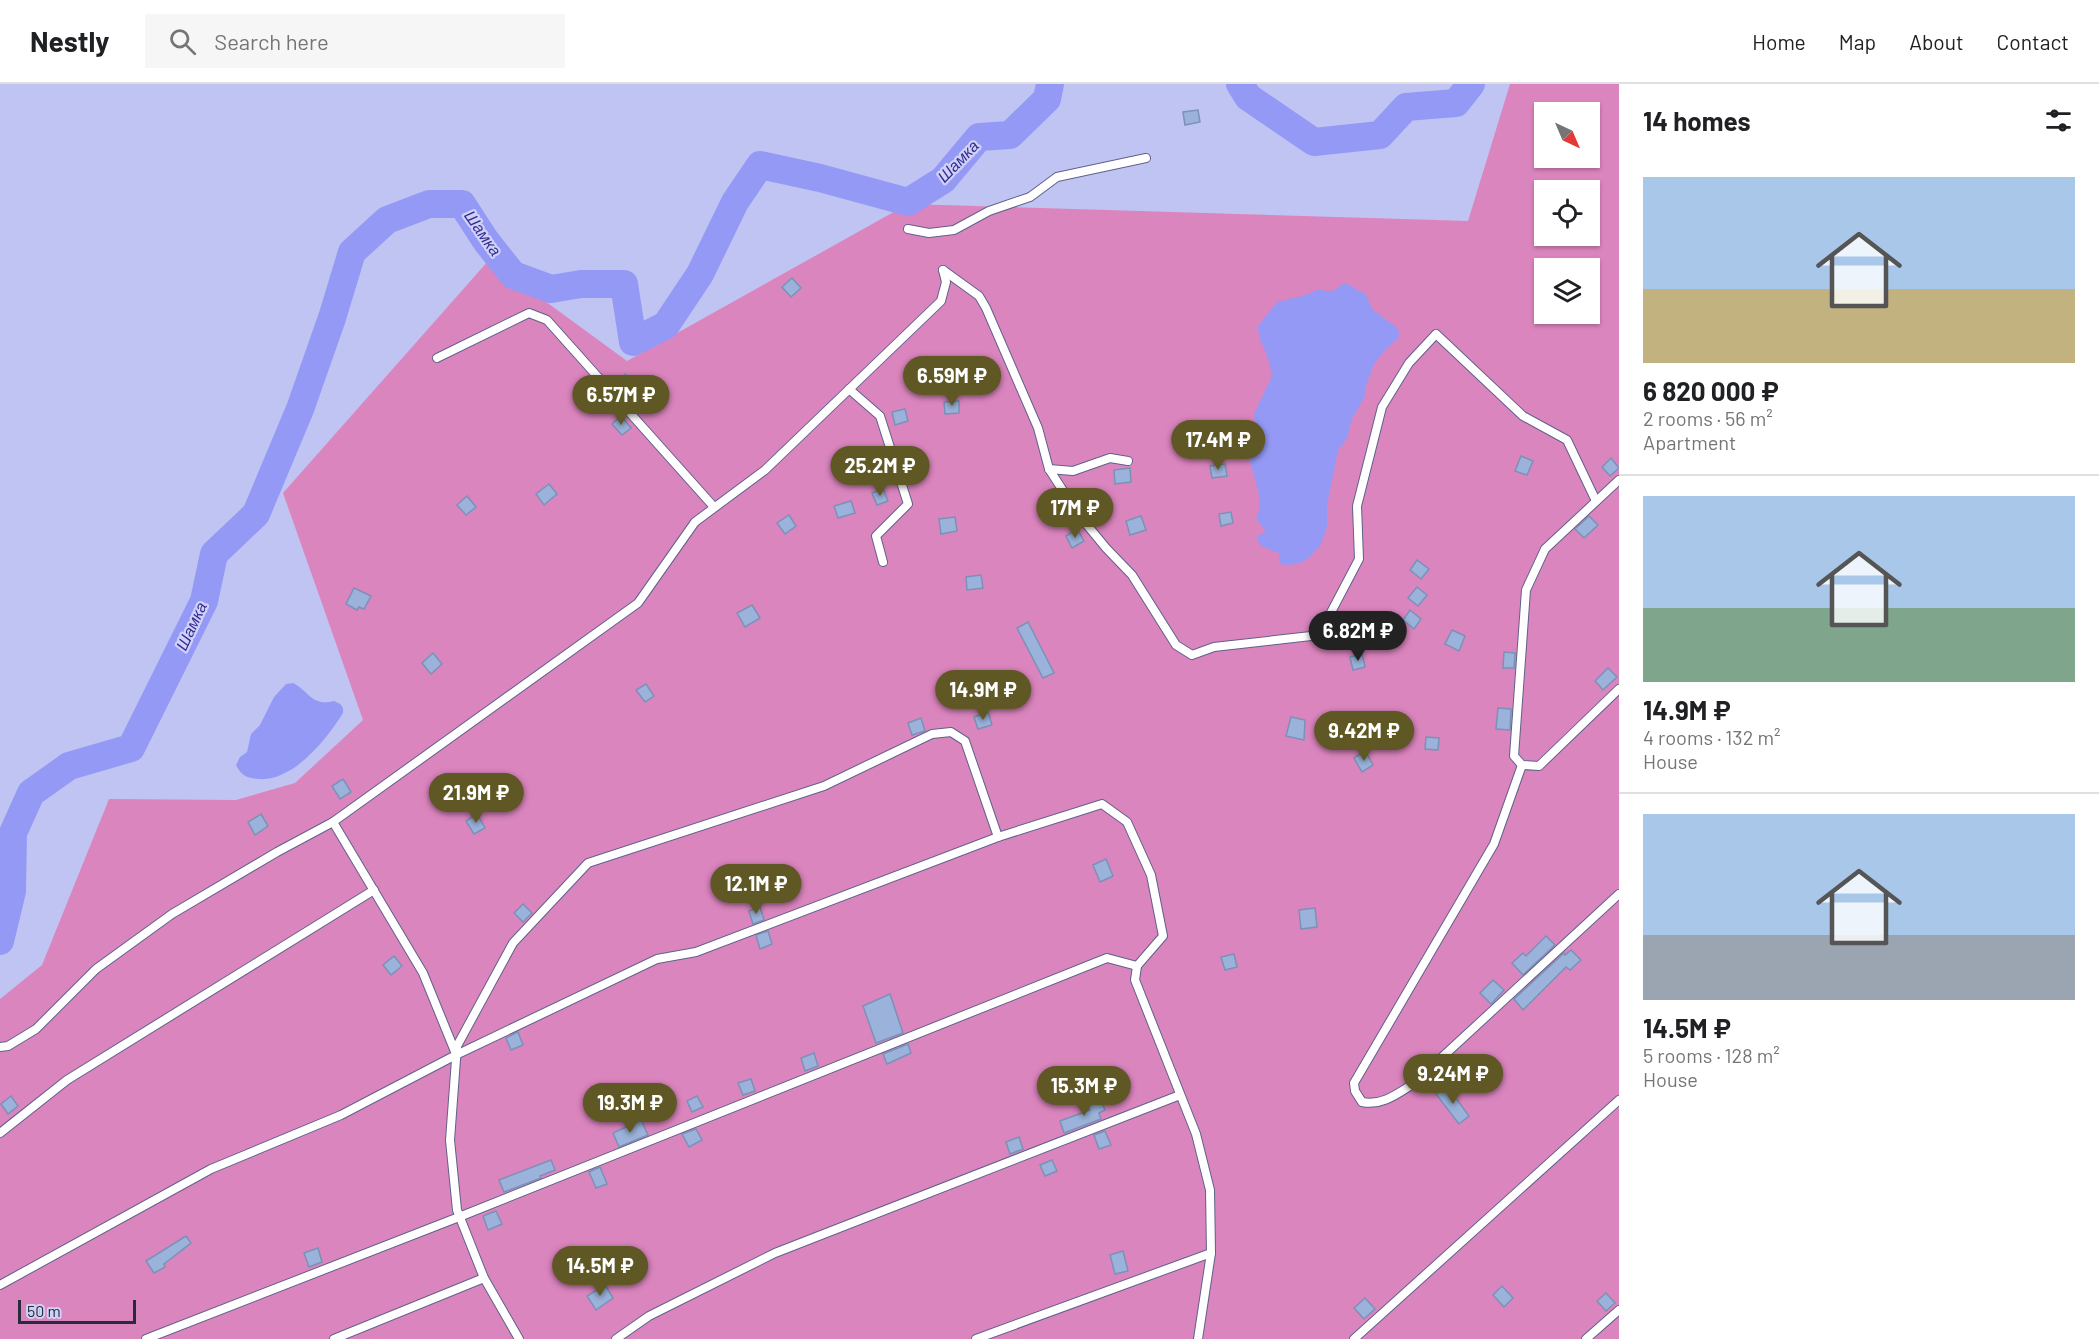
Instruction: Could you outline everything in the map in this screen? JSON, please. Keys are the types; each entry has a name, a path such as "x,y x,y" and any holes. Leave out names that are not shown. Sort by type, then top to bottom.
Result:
{"lane":[{"path":"908,229 929,233 954,230 989,211 1030,197 1057,177 1146,158"},
{"path":"0,1047 8,1046 36,1029 96,969 172,914 333,822 638,603 695,522 765,470 941,301 946,282 943,270 979,296 986,308 1038,428 1049,469 1078,514 1132,575 1176,645 1192,655 1214,647 1311,636 1328,618 1359,559 1357,506 1382,407 1409,363 1436,334 1523,416 1567,440 1596,501"},
{"path":"437,358 529,313 547,320 714,507"},
{"path":"849,388 880,416 908,504 876,536 884,562"},
{"path":"1049,469 1073,471 1110,458 1128,461"},
{"path":"1619,480 1545,549 1526,590 1514,756 1522,765 1539,766 1619,688"},
{"path":"519,1339 483,1278 457,1210 450,1140 457,1046 513,943 588,863 824,786 932,734 951,732 964,741 998,837"},
{"path":"1522,765 1494,844 1354,1083 1355,1091 1362,1102 1373,1104 1388,1099 1413,1083 1619,894"},
{"path":"0,1285 211,1170 341,1115 456,1055 657,959 696,952 998,837 1102,804 1127,822 1151,875 1163,936 1137,966 1135,980 1196,1134 1210,1190 1211,1253 1198,1339"},
{"path":"333,822 423,973 456,1055"},
{"path":"0,1133 67,1080 374,890"},
{"path":"146,1339 1107,958 1137,966"},
{"path":"616,1339 649,1316 775,1254 1180,1095"},
{"path":"1354,1339 1619,1100"},
{"path":"976,1339 1211,1253"},
{"path":"334,1339 483,1278"},
{"path":"1586,1339 1619,1310"}],"shaded area":[{"path":"1510,84 1619,84 1619,1339 0,1339 0,999 42,965 109,799 236,800 295,783 363,720 283,493 489,260 627,361 908,204 1468,221"}],"water":[{"path":"1343,283 1365,293 1373,310 1398,328 1399,337 1374,364 1365,396 1352,419 1347,438 1338,451 1327,505 1327,527 1320,546 1309,558 1300,563 1280,564 1279,554 1262,546 1258,541 1257,536 1266,531 1256,519 1259,495 1248,450 1255,427 1254,414 1271,378 1270,364 1260,339 1258,326 1277,302 1320,289 1332,291"},
{"path":"293,683 316,700 338,703 343,713 318,747 296,767 271,778 247,777 236,765 240,757 247,752 251,734 260,725 274,697 286,684"}],"building":[{"path":"1198,110 1200,122 1185,125 1183,112"},
{"path":"792,278 801,288 791,297 782,287"},
{"path":"625,374 646,394 632,406 613,385"},
{"path":"959,401 959,413 945,414 944,402"},
{"path":"905,409 908,421 895,425 892,412"},
{"path":"621,416 631,428 622,435 612,424"},
{"path":"1521,456 1533,461 1527,475 1515,471"},
{"path":"1611,458 1619,468 1610,476 1602,467"},
{"path":"1225,464 1227,476 1212,478 1210,466"},
{"path":"1130,468 1131,482 1115,484 1114,470"},
{"path":"549,484 557,494 544,505 536,494"},
{"path":"883,489 888,501 877,505 872,493"},
{"path":"467,496 476,507 466,515 457,505"},
{"path":"851,501 855,513 838,518 834,506"},
{"path":"1231,512 1233,523 1221,526 1219,514"},
{"path":"789,515 796,526 785,534 777,523"},
{"path":"1141,516 1146,530 1130,535 1126,521"},
{"path":"1589,516 1598,525 1584,538 1575,529"},
{"path":"955,517 957,531 941,534 939,519"},
{"path":"1077,529 1084,541 1072,548 1066,536"},
{"path":"1417,560 1429,569 1421,579 1410,570"},
{"path":"981,575 983,588 967,590 966,577"},
{"path":"1417,587 1427,595 1418,606 1408,598"},
{"path":"354,588 371,596 364,609 359,607 357,610 346,604"},
{"path":"752,605 760,618 745,627 737,613"},
{"path":"1410,610 1421,619 1414,629 1403,620"},
{"path":"1028,622 1054,673 1043,678 1017,628"},
{"path":"1452,630 1465,636 1459,651 1445,644"},
{"path":"1504,652 1515,653 1514,668 1503,668"},
{"path":"433,653 442,664 431,674 422,663"},
{"path":"1362,654 1365,667 1353,670 1350,657"},
{"path":"1608,668 1617,677 1603,690 1595,681"},
{"path":"646,684 654,696 645,702 636,690"},
{"path":"1498,708 1511,709 1510,730 1496,729"},
{"path":"988,712 992,725 978,729 974,717"},
{"path":"1291,717 1305,720 1304,740 1286,736"},
{"path":"921,718 925,731 912,735 908,723"},
{"path":"1426,737 1439,738 1438,750 1425,749"},
{"path":"1365,751 1373,765 1362,772 1354,758"},
{"path":"343,779 351,792 340,799 332,786"},
{"path":"261,814 268,826 255,835 248,822"},
{"path":"477,814 485,828 474,834 466,821"},
{"path":"1106,859 1113,876 1100,882 1093,865"},
{"path":"523,904 532,913 523,922 514,913"},
{"path":"760,907 764,920 753,924 749,911"},
{"path":"1315,908 1317,927 1301,929 1299,910"},
{"path":"768,931 772,944 760,949 756,935"},
{"path":"1546,936 1555,945 1523,975 1512,963 1523,953 1526,956"},
{"path":"1571,950 1581,960 1570,970 1566,967 1523,1010 1514,999 1564,953 1565,955"},
{"path":"1234,954 1237,967 1225,970 1221,957"},
{"path":"394,956 402,966 391,975 383,965"},
{"path":"1493,980 1504,990 1491,1004 1480,993"},
{"path":"890,994 903,1033 876,1043 863,1006"},
{"path":"518,1032 523,1045 511,1050 506,1038"},
{"path":"908,1044 911,1053 887,1064 883,1054"},
{"path":"814,1053 818,1066 805,1071 801,1058"},
{"path":"751,1079 755,1091 743,1095 738,1083"},
{"path":"1447,1086 1469,1116 1459,1124 1436,1094"},
{"path":"11,1096 18,1106 8,1114 1,1104"},
{"path":"697,1096 703,1107 692,1112 687,1101"},
{"path":"1100,1099 1105,1110 1099,1113 1101,1119 1064,1133 1060,1121 1090,1110 1087,1105"},
{"path":"641,1120 648,1135 619,1147 613,1133"},
{"path":"696,1129 702,1140 689,1147 682,1134"},
{"path":"1105,1131 1111,1145 1099,1149 1094,1135"},
{"path":"1019,1137 1023,1149 1010,1154 1006,1142"},
{"path":"551,1160 555,1170 540,1176 541,1178 504,1192 499,1180"},
{"path":"1052,1160 1057,1171 1045,1176 1040,1165"},
{"path":"600,1167 607,1184 596,1188 589,1172"},
{"path":"496,1211 502,1224 488,1230 483,1216"},
{"path":"186,1236 191,1243 164,1264 165,1267 154,1273 146,1261"},
{"path":"318,1248 322,1262 309,1267 304,1253"},
{"path":"1123,1251 1128,1271 1115,1274 1110,1255"},
{"path":"605,1285 613,1298 596,1310 587,1296"},
{"path":"1502,1286 1513,1298 1504,1307 1493,1295"},
{"path":"1606,1293 1615,1303 1606,1311 1597,1301"},
{"path":"1365,1298 1375,1309 1364,1319 1354,1308"}],"waterway":[{"name":"Шамка","path":"0,941 12,891 13,833 31,793 69,766 131,748 204,601 214,554 256,514 300,409 352,252 387,220 429,204 462,204 486,241 513,275 551,289 581,284 624,284 633,342 666,325 700,274 735,202 760,165 820,178 908,202 943,180 979,137 1010,135 1047,99 1050,84"},
{"name":"Шамка","path":"1240,84 1248,97 1314,142 1380,135 1406,107 1456,103 1471,84"}]}
